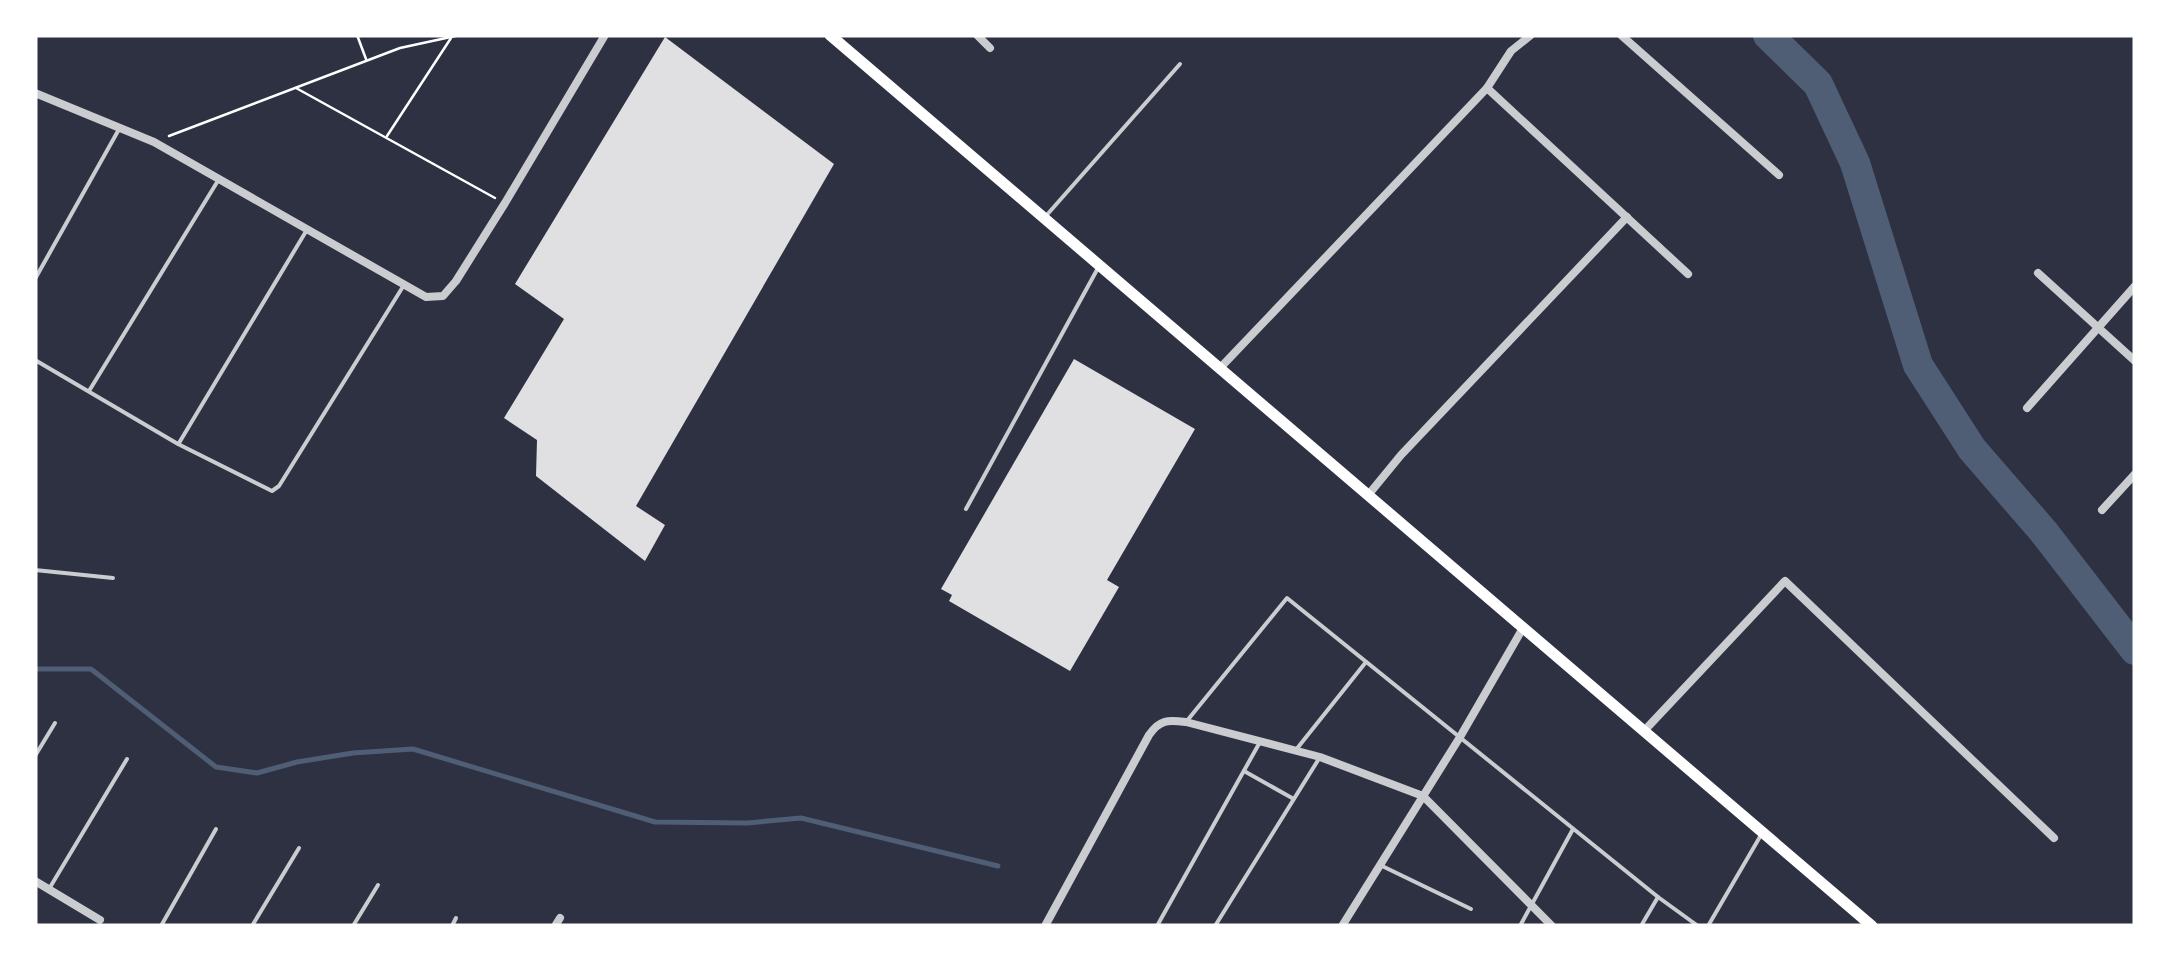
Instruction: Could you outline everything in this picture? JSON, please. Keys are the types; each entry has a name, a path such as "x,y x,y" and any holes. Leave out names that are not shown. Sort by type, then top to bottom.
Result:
{"main road":[{"path":"830,35 1872,926"}],"street":[{"path":"35,93 154,142 426,297 443,296 505,203 605,35"},
{"path":"977,35 990,48"},
{"path":"1222,367 1488,88 1512,52 1531,35"},
{"path":"1621,35 1779,175"},
{"path":"1488,88 1688,274"},
{"path":"1369,494 1401,455 1627,217"},
{"path":"2038,273 2135,360"},
{"path":"2027,408 2135,286"},
{"path":"2102,510 2135,474"},
{"path":"1644,731 1785,581 2054,838"},
{"path":"1342,926 1523,628"},
{"path":"1045,926 1150,734 1165,720 1320,757 1423,796 1552,926"},
{"path":"35,880 100,920"}],"lane":[{"path":"1045,217 1180,64"},
{"path":"35,279 120,126"},
{"path":"89,391 218,178"},
{"path":"178,444 308,228"},
{"path":"966,509 1100,264"},
{"path":"35,360 267,491 276,489 404,285"},
{"path":"35,570 113,578"},
{"path":"1186,722 1287,598 1658,898 1698,926"},
{"path":"1295,751 1366,662"},
{"path":"35,756 55,723"},
{"path":"1157,926 1260,742"},
{"path":"1215,926 1320,757"},
{"path":"49,889 126,759"},
{"path":"1244,770 1294,798"},
{"path":"162,926 216,829"},
{"path":"1520,926 1573,829"},
{"path":"1708,926 1762,833"},
{"path":"252,926 299,848"},
{"path":"1380,865 1470,909"},
{"path":"353,926 378,885"},
{"path":"1640,926 1658,898"},
{"path":"452,926 456,918"}],"path":[{"path":"358,35 366,61"},
{"path":"154,142 400,48 460,35"},
{"path":"386,137 452,37"},
{"path":"296,88 505,203"}],"building":[{"path":"665,37 834,164 636,506 665,525 645,561 536,476 537,440 504,418 564,319 515,284"},
{"path":"1074,359 1195,429 1107,580 1119,587 1070,671 949,601 952,595 941,589"}],"waterway":[{"path":"1768,35 1818,84 1855,163 1918,365 1972,449 2043,531 2135,650"},
{"path":"35,669 91,669 216,767 257,773 353,753 413,749 655,822 747,823 801,818 998,866"}]}
